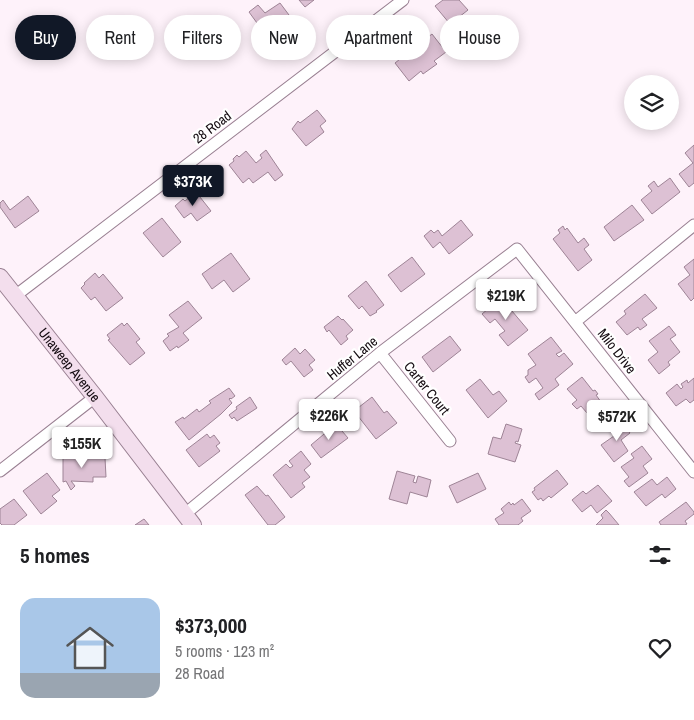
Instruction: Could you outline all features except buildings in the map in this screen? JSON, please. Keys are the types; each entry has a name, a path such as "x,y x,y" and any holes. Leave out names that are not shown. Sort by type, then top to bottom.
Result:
{"main road":[{"name":"Unaweep Avenue","path":"0,277 96,397 189,519"}],"street":[{"name":"28 Road","path":"15,296 403,0"},
{"path":"575,322 694,225"},
{"name":"Milo Drive","path":"518,249 694,472"},
{"name":"Huffer Lane","path":"189,519 380,353 518,249"},
{"name":"Carter Court","path":"380,353 450,441"},
{"path":"0,471 96,397"}]}
